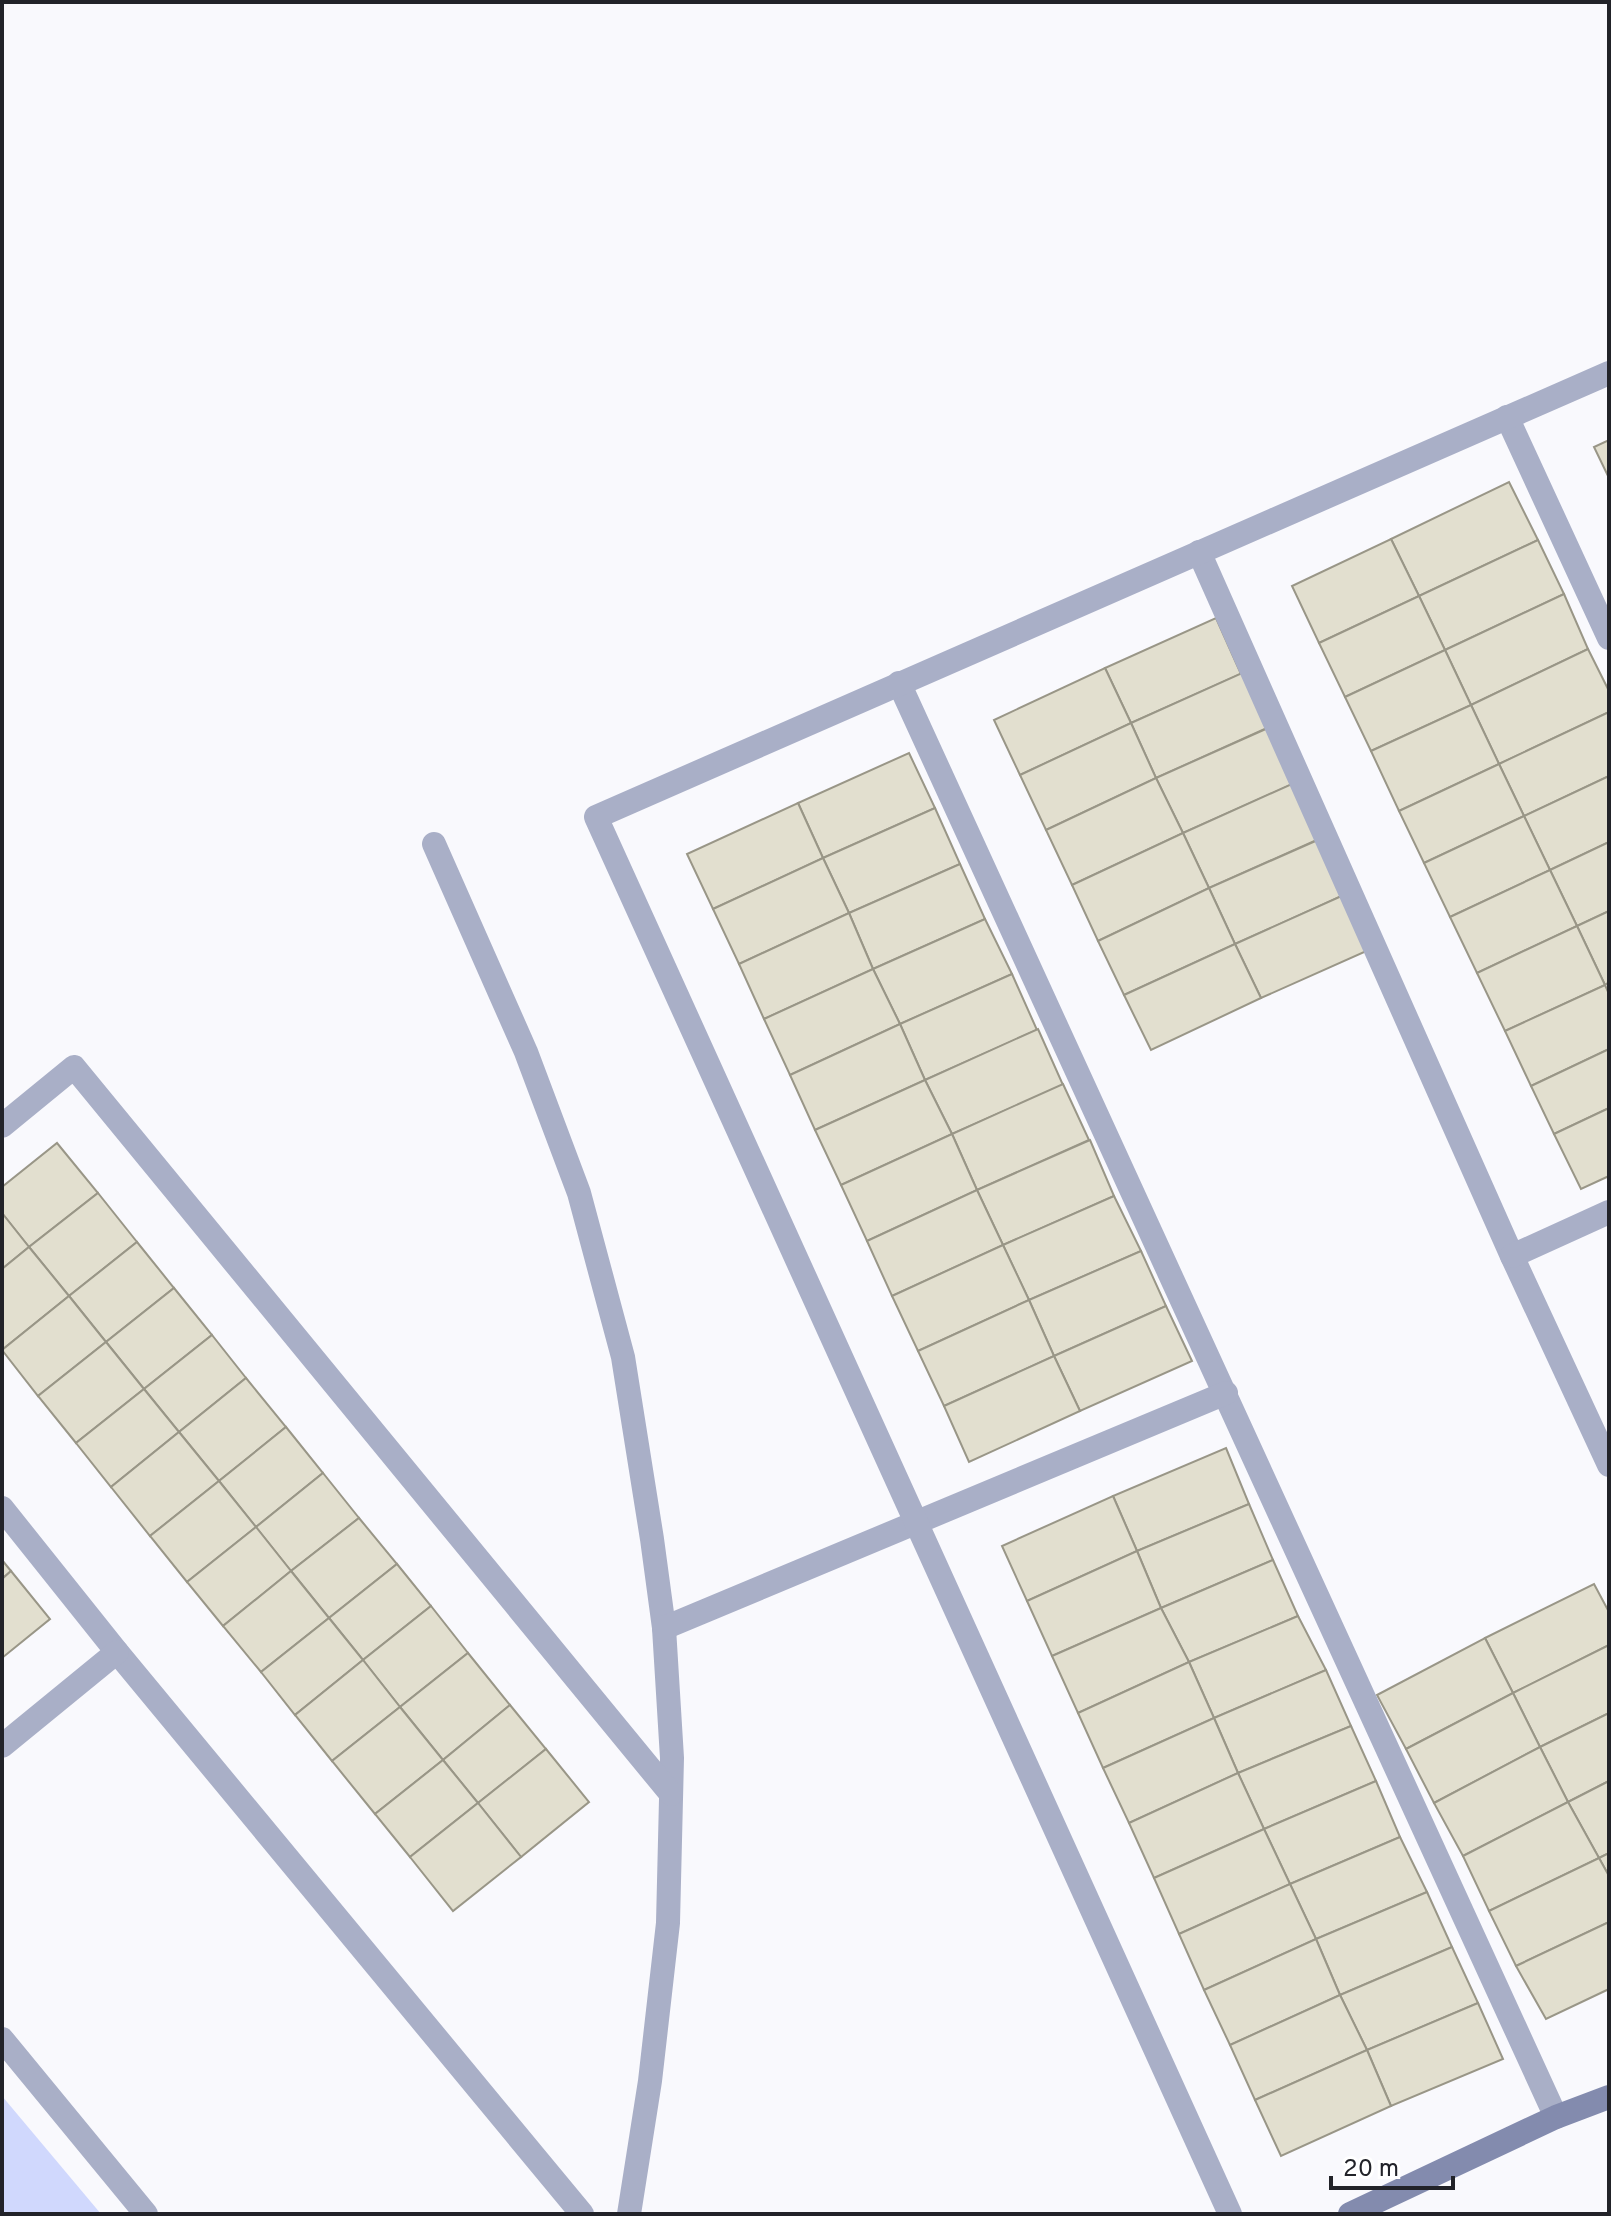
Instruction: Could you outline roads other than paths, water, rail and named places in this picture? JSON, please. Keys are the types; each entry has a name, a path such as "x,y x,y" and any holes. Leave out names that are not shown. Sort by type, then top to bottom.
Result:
{"street":[{"path":"1230,2214 596,817 1609,373"},
{"path":"1507,417 1609,638"},
{"path":"1199,552 1512,1256 1609,1465"},
{"path":"899,683 1556,2117"},
{"path":"434,844 526,1052 579,1193 623,1357 664,1628 672,1758 668,1923 650,2081 629,2214"},
{"path":"2,1126 74,1067 671,1794"},
{"path":"1512,1256 1609,1212"},
{"path":"664,1628 1226,1393"},
{"path":"2,1508 117,1652 582,2214"},
{"path":"2,1746 117,1652"},
{"path":"2,2039 146,2214"},
{"path":"1350,2214 1556,2117 1609,2097"}]}
